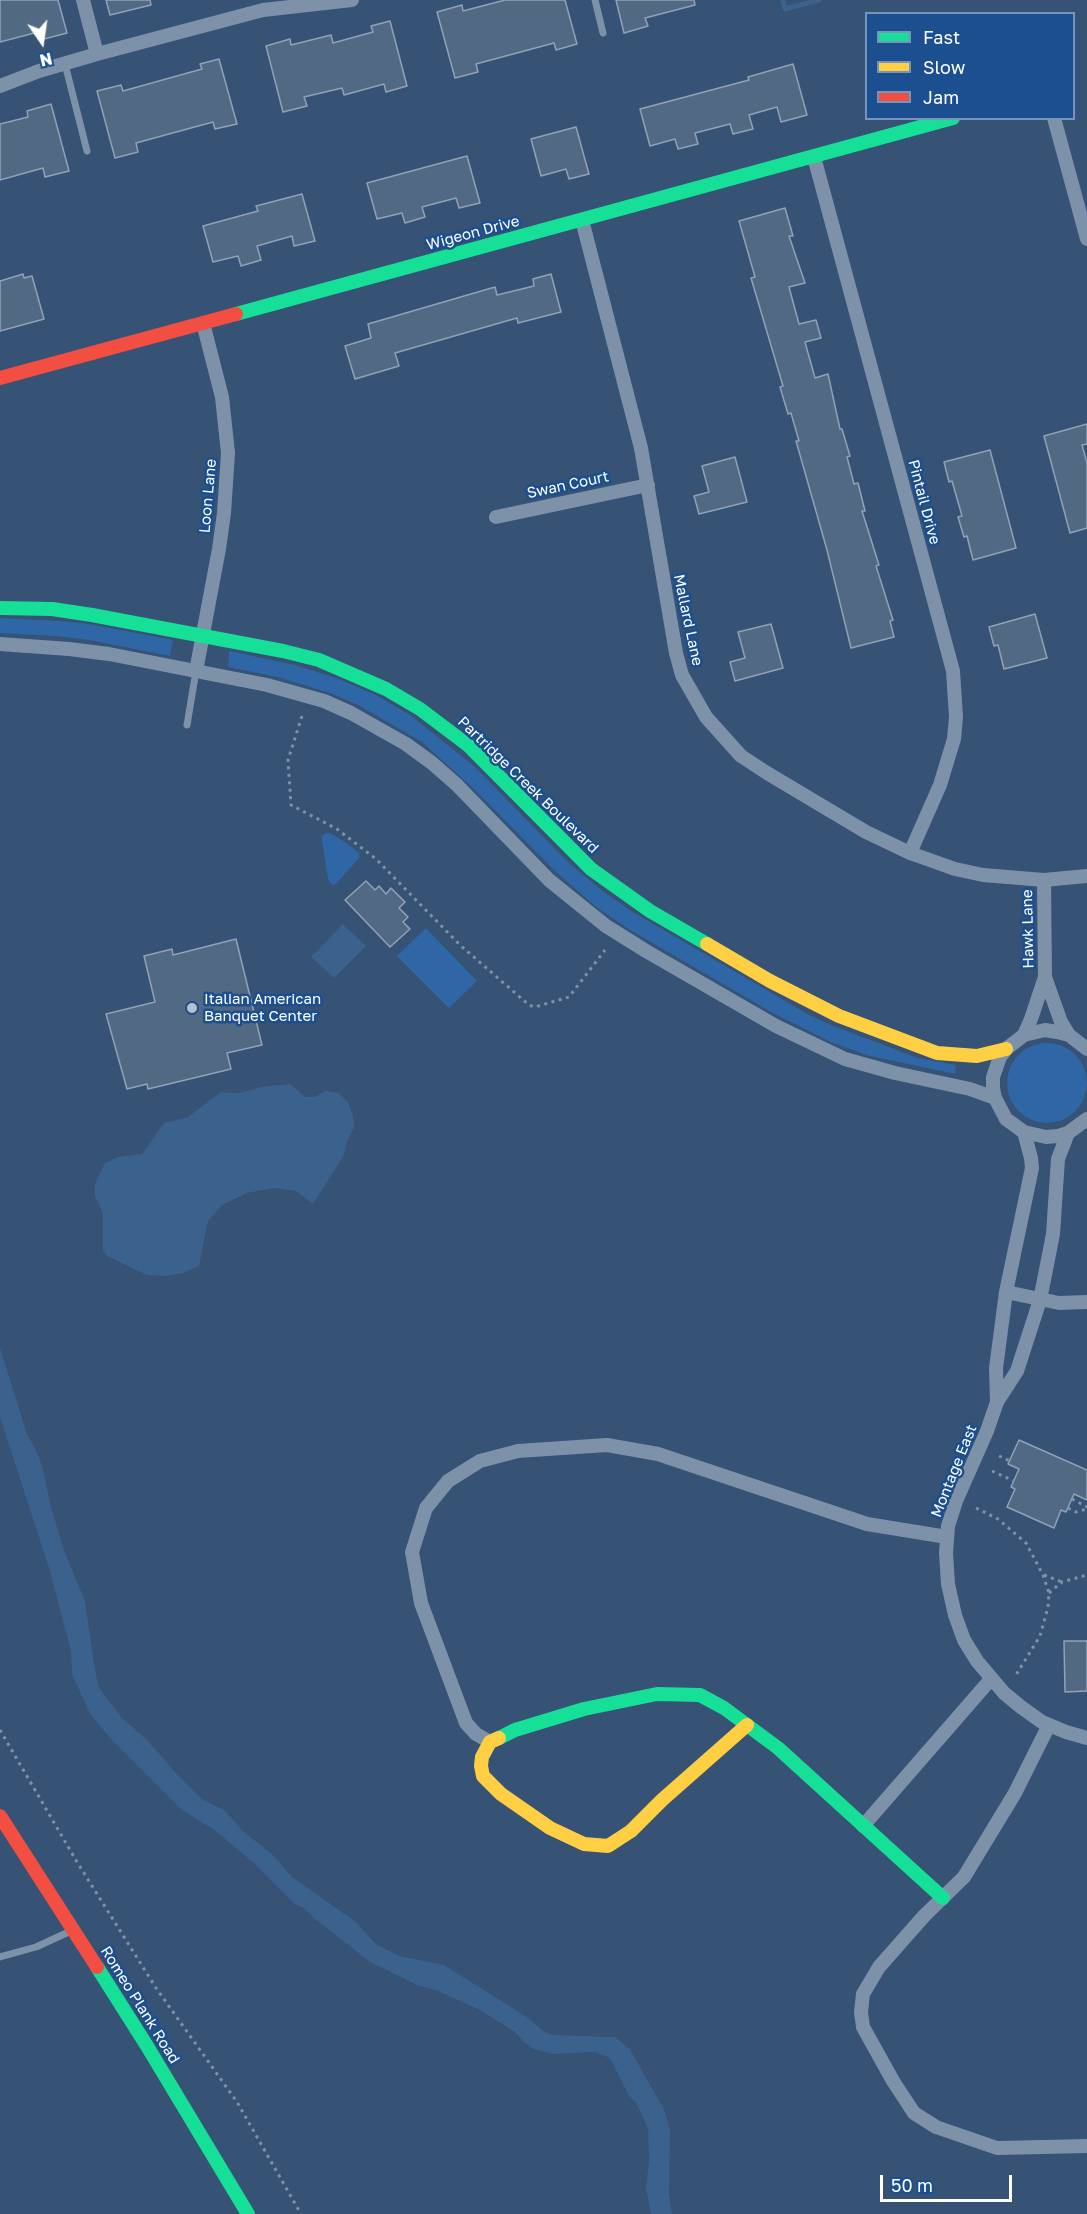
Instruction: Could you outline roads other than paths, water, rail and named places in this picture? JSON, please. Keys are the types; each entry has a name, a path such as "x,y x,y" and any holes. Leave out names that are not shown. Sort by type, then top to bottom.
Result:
{"street":[{"path":"84,0 97,54"},
{"path":"0,86 97,54 262,5 352,0"},
{"name":"Wigeon Drive","path":"0,378 946,120"},
{"path":"1054,120 1087,239"},
{"name":"Pintail Drive","path":"814,157 953,672 956,717 954,739 940,785 910,853"},
{"name":"Mallard Lane","path":"582,220 633,411 648,485 676,653 682,675 706,717 741,756 766,773 866,832 910,853 955,869 983,875 1044,880 1087,876"},
{"name":"Loon Lane","path":"196,671 225,513 228,453 222,397 203,323"},
{"name":"Swan Court","path":"496,517 648,485"},
{"name":"Partridge Creek Boulevard","path":"0,608 52,609 82,613 283,651 319,660 386,689 420,709 469,746 591,869 650,911 805,1000 839,1016 936,1053 977,1056 1006,1049"},
{"path":"0,644 79,650 196,671 267,685 324,701 351,713 397,738 432,763 457,785 549,880 606,926 646,951 776,1026 845,1059 878,1069 970,1089 995,1098"},
{"name":"Hawk Lane","path":"1024,1035 1045,977 1044,880"},
{"name":"Hawk Lane","path":"1045,977 1069,1035"},
{"path":"1087,1049 1069,1035 1045,1030 1024,1035 1006,1049 996,1067 993,1088 995,1098 1006,1119 1024,1132 1046,1137 1068,1133 1087,1119"},
{"name":"Montage East","path":"998,1402 996,1368 1006,1292 1031,1174 1031,1158 1024,1132"},
{"name":"Montage East","path":"1068,1133 1058,1159 1053,1234 1040,1300 1017,1371 998,1402 956,1501 948,1526 946,1553 948,1584 955,1615 964,1640 991,1679 1021,1707 1049,1725 1087,1738"},
{"path":"1006,1292 1059,1303 1087,1302"},
{"path":"490,1742 476,1734 466,1723 421,1604 412,1552 426,1508 448,1481 480,1461 518,1451 608,1445 658,1454 867,1524 947,1537"},
{"path":"863,1826 991,1679"},
{"path":"747,1725 662,1800 631,1832 608,1846 584,1844 550,1828 501,1794 483,1776 481,1766 482,1757 490,1742 516,1730 584,1709 671,1693 699,1695 724,1708 747,1725 778,1748 943,1898"},
{"path":"1049,1725 1015,1793 964,1877 879,1967 863,1994 861,2012 863,2028 892,2081 914,2113 936,2127 997,2148 1087,2146"},
{"name":"Romeo Plank Road","path":"0,1816 147,2046 248,2214"}],"lane":[{"path":"595,0 603,33"},
{"path":"65,64 87,151"},
{"path":"187,725 196,671"},
{"path":"0,1957 36,1947 73,1930"}],"waterway":[{"path":"783,0 785,9 819,0"}],"place":[{"name":"Italian American Banquet Center","path":"192,1008"}]}
